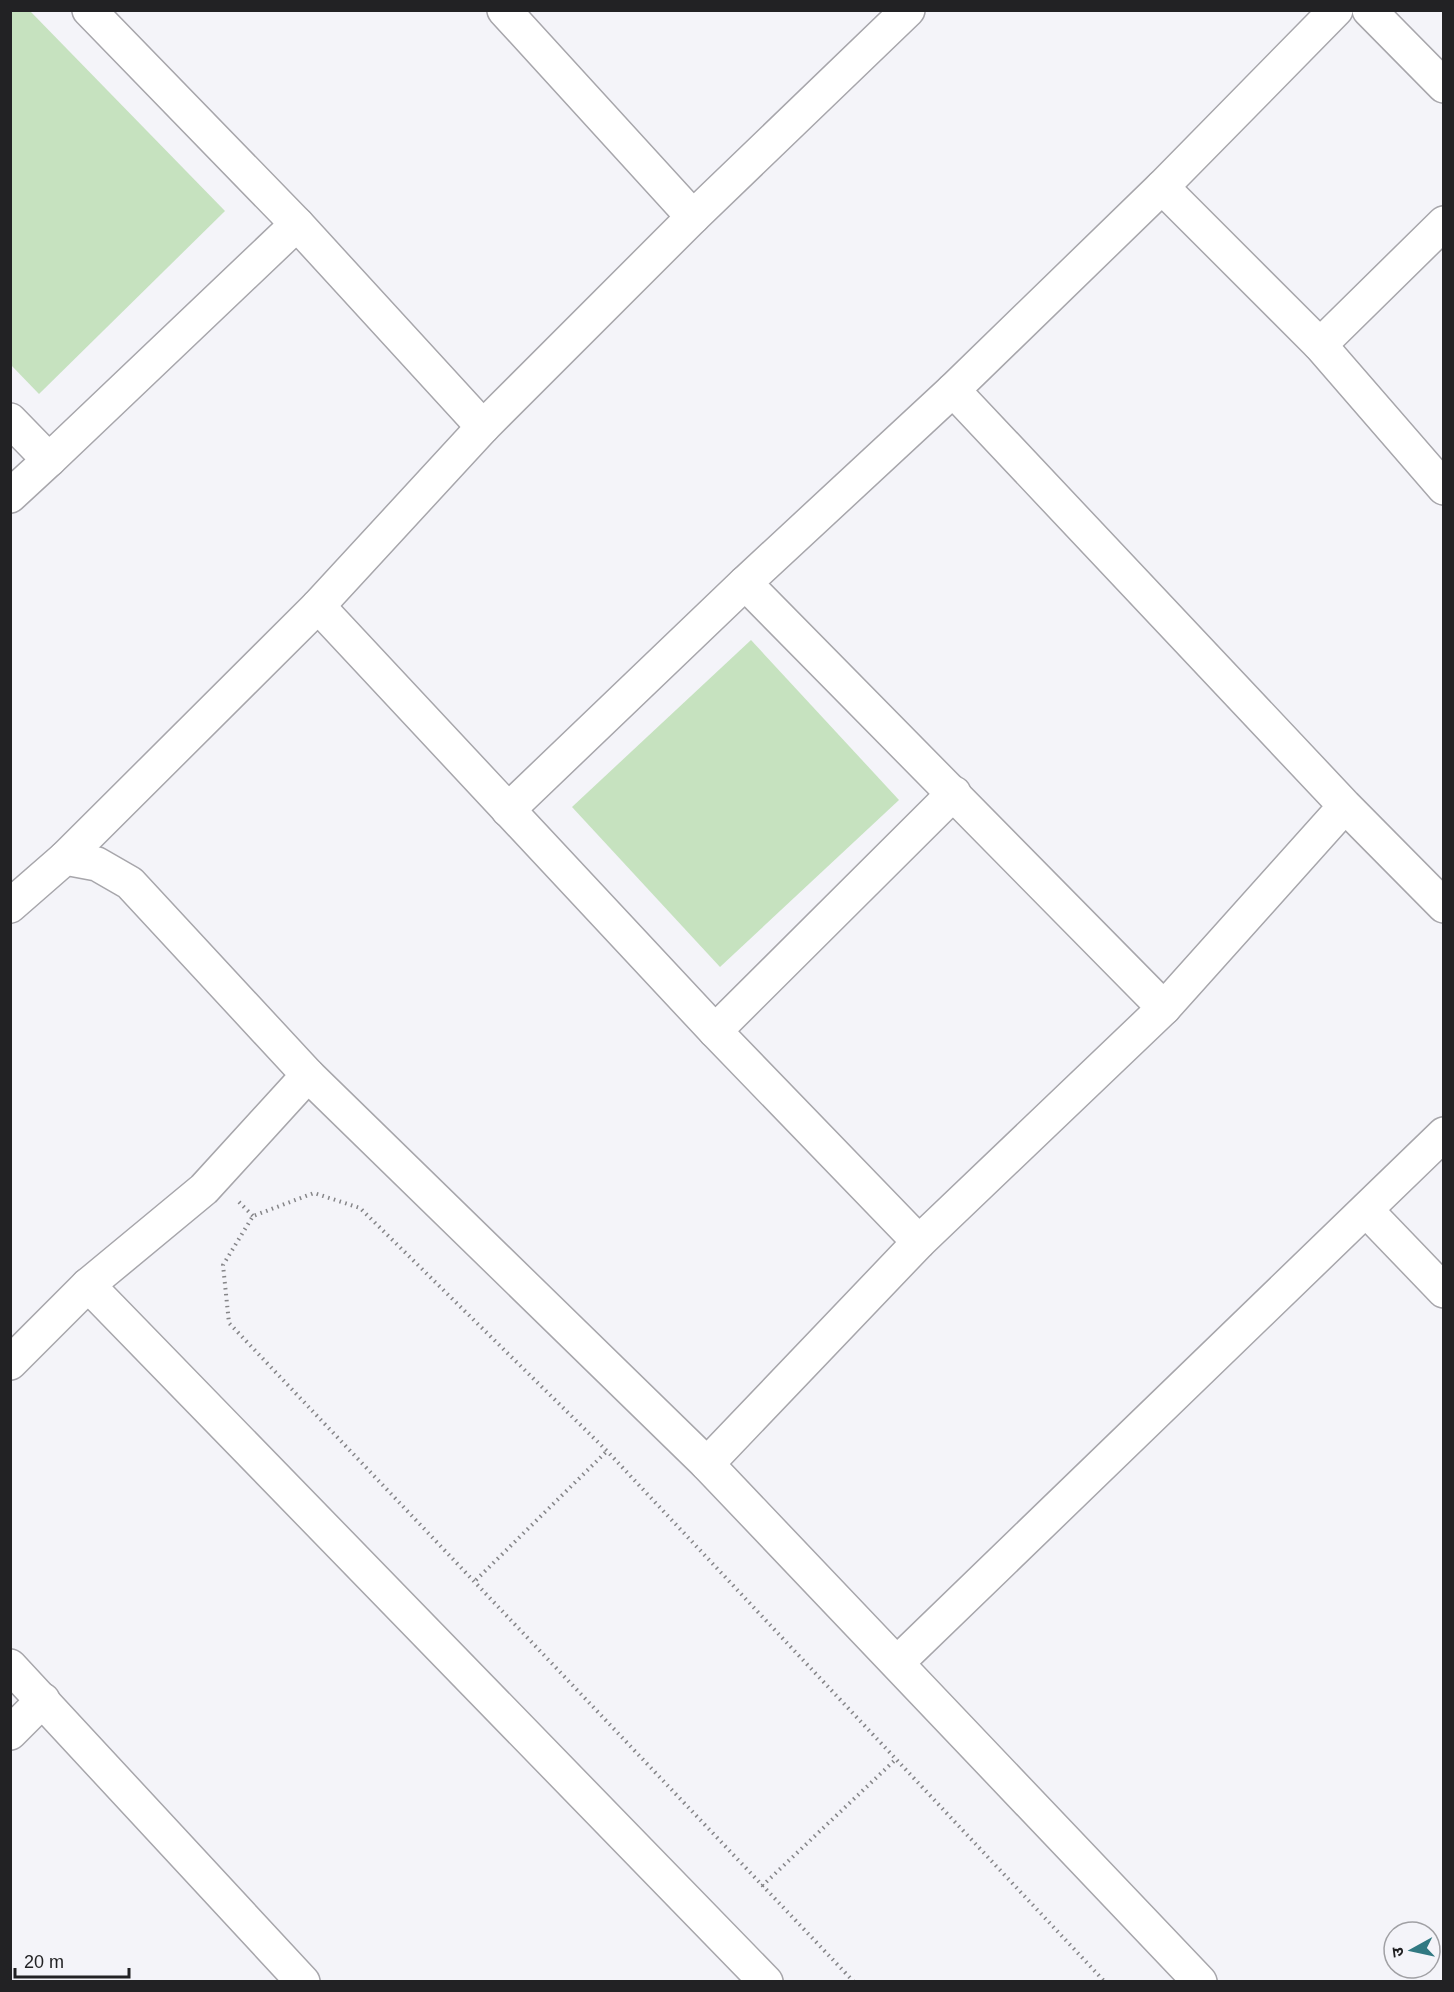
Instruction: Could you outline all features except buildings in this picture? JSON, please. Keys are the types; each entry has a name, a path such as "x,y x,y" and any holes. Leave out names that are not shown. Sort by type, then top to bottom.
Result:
{"street":[{"path":"89,10 297,224 483,427"},
{"path":"504,10 693,217"},
{"path":"10,906 65,858 318,606 483,427 693,217 908,10"},
{"path":"508,810 745,583 953,390 1162,187 1336,10"},
{"path":"1369,10 1443,86"},
{"path":"1162,187 1320,345 1443,488"},
{"path":"1320,345 1443,223"},
{"path":"10,496 297,224"},
{"path":"953,390 1345,806 1443,906"},
{"path":"10,420 49,460"},
{"path":"745,583 1164,1008"},
{"path":"318,606 714,1031 920,1242"},
{"path":"714,1031 954,793"},
{"path":"707,1464 920,1242 1164,1008 1345,806"},
{"path":"65,858 97,864 130,883 308,1075 707,1464 898,1662 1200,1982"},
{"path":"10,1363 88,1285 204,1189 308,1075"},
{"path":"898,1662 1367,1211 1443,1134"},
{"path":"1367,1211 1443,1291"},
{"path":"88,1285 766,1982"},
{"path":"10,1666 303,1982"},
{"path":"10,1733 43,1700"}],"path":[{"path":"854,1982 476,1580 229,1323 223,1264 253,1216 314,1193 360,1208 607,1451 1106,1982"},
{"path":"476,1580 607,1451"},
{"path":"762,1886 896,1760"}],"green space":[{"path":"11,10 30,11 225,211 39,394 11,365"},
{"path":"751,640 899,800 720,967 572,807"}]}
